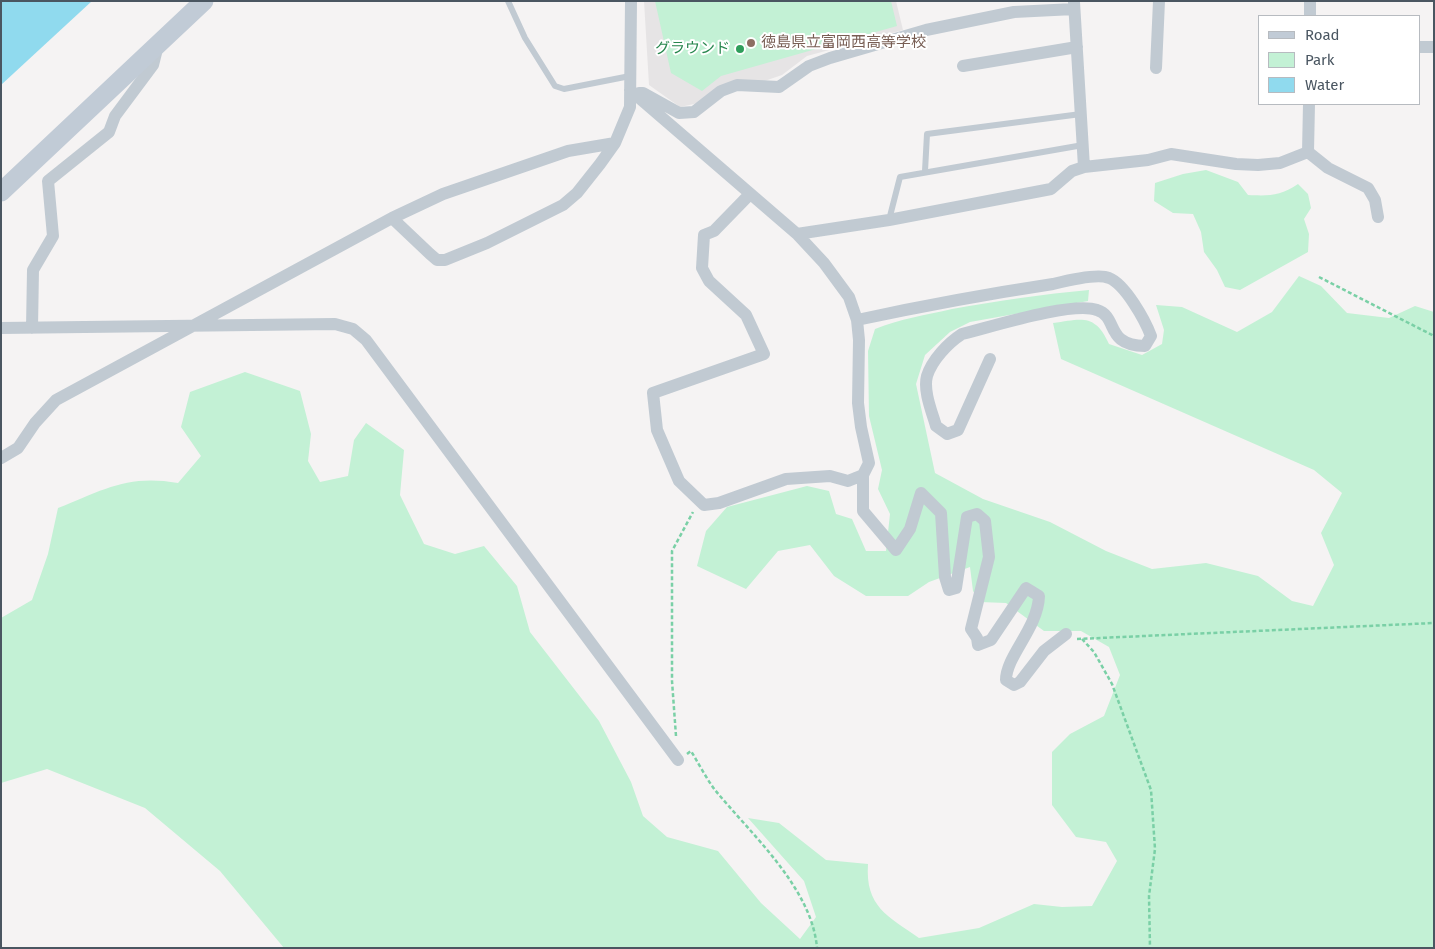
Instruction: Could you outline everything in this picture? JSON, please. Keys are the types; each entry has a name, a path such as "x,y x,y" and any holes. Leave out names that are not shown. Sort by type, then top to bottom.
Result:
{"street":[{"path":"1,192 204,1"},
{"path":"392,218 437,260 444,260 487,243 564,205 578,193 615,143 630,107 633,92 630,76 631,1"},
{"path":"1156,68 1159,1"},
{"path":"1310,1 1310,15"},
{"path":"633,92 643,93 679,113 694,112 721,91 737,85 779,87 809,66 830,58 935,28 1035,6 1074,5 1084,167"},
{"path":"32,328 33,270 53,236 48,181 109,132 115,116 153,65 158,43"},
{"path":"963,66 1077,47"},
{"path":"1420,47 1434,47"},
{"path":"633,92 797,234 824,263 848,297 857,320 860,340 858,403 869,463 863,476 863,511 896,550 910,529 921,493 941,513 945,577 949,590 956,588 967,517 977,514 985,521 989,557 971,629 978,638 978,645 991,640 1026,588 1039,596 1039,608 1031,628 1006,672 1006,680 1014,685 1020,682 1044,651 1062,637"},
{"path":"1308,152 1309,105"},
{"path":"1,458 18,448 35,423 56,400 392,218 444,194 568,151 615,143"},
{"path":"797,234 889,220 1050,189 1072,171 1084,167 1148,160 1171,154 1236,164 1258,165 1280,163 1308,152"},
{"path":"1308,152 1328,168 1368,188 1375,200 1378,217"},
{"path":"750,194 714,231 704,235 702,268 708,281 746,315 764,354 653,392 657,430 679,481 704,505 720,503 786,479 830,476 848,481 863,476"},
{"path":"857,320 952,300 1108,277 1118,283 1144,318 1151,336 1144,346 1130,346 1117,338 1104,314 1097,310 1077,308 962,334 951,341 927,377 927,392 936,426 947,434 958,430 990,359"},
{"path":"1,328 335,324 353,329 366,340 678,760"}],"lane":[{"path":"508,1 525,38 554,86 564,89 630,76"},
{"path":"925,171 927,134 1081,114"},
{"path":"889,220 900,177 925,171 1082,145"}],"path":[{"path":"1319,277 1434,336"},
{"path":"678,760 672,681 672,551 692,512 704,505"},
{"path":"1062,637 1082,639 1434,623"},
{"path":"1062,637 1082,639 1094,652 1112,684 1151,790 1155,849 1148,896 1150,948"},
{"path":"678,760 691,751 714,788 779,867 806,907 817,948"}],"shaded area":[{"name":"グラウンド","path":"644,1 896,1 903,30 807,56 782,75 703,102 680,107 649,85"}],"green space":[{"name":"グラウンド","path":"655,1 891,1 897,26 721,76 702,91 671,73"},
{"path":"1206,170 1238,182 1248,195 1274,194 1286,191 1298,184 1308,194 1311,208 1304,219 1309,234 1308,252 1240,290 1225,287 1217,270 1204,252 1201,232 1193,214 1173,213 1154,201 1155,183 1183,174"},
{"path":"1299,276 1321,286 1347,313 1389,318 1415,306 1434,312 1434,948 284,948 220,871 145,808 47,769 1,783 1,618 32,600 48,554 58,508 116,485 130,482 160,481 178,483 201,456 181,427 190,392 245,372 300,391 311,434 308,461 320,482 348,476 354,440 366,423 404,450 400,495 424,544 455,554 484,546 517,586 530,632 599,721 631,782 643,816 667,837 718,851 761,903 800,939 816,917 804,881 748,818 779,823 826,860 868,864 870,891 875,901 888,916 919,938 979,928 1034,904 1062,907 1092,906 1117,861 1106,842 1076,837 1052,805 1052,752 1070,734 1104,716 1120,675 1109,647 1081,631 1044,631 1006,603 980,602 973,591 970,567 929,582 908,596 866,596 834,576 810,545 778,551 746,589 697,566 706,531 727,507 807,486 829,491 836,514 852,519 866,551 886,551 890,514 878,489 882,470 869,416 868,351 875,329 903,320 952,309 1020,298 1089,290 1088,301 970,322 950,332 925,355 916,384 935,473 983,499 1050,522 1106,551 1152,569 1206,563 1258,576 1292,601 1313,606 1334,565 1321,533 1342,493 1314,470 1061,359 1053,323 1087,320 1098,327 1109,344 1142,355 1162,344 1164,330 1156,305 1182,307 1237,332 1272,312"}],"water":[{"path":"1,1 92,1 1,85"}],"place":[{"name":"徳島県立富岡西高等学校","path":"751,43"},
{"name":"グラウンド","path":"740,49"}]}
